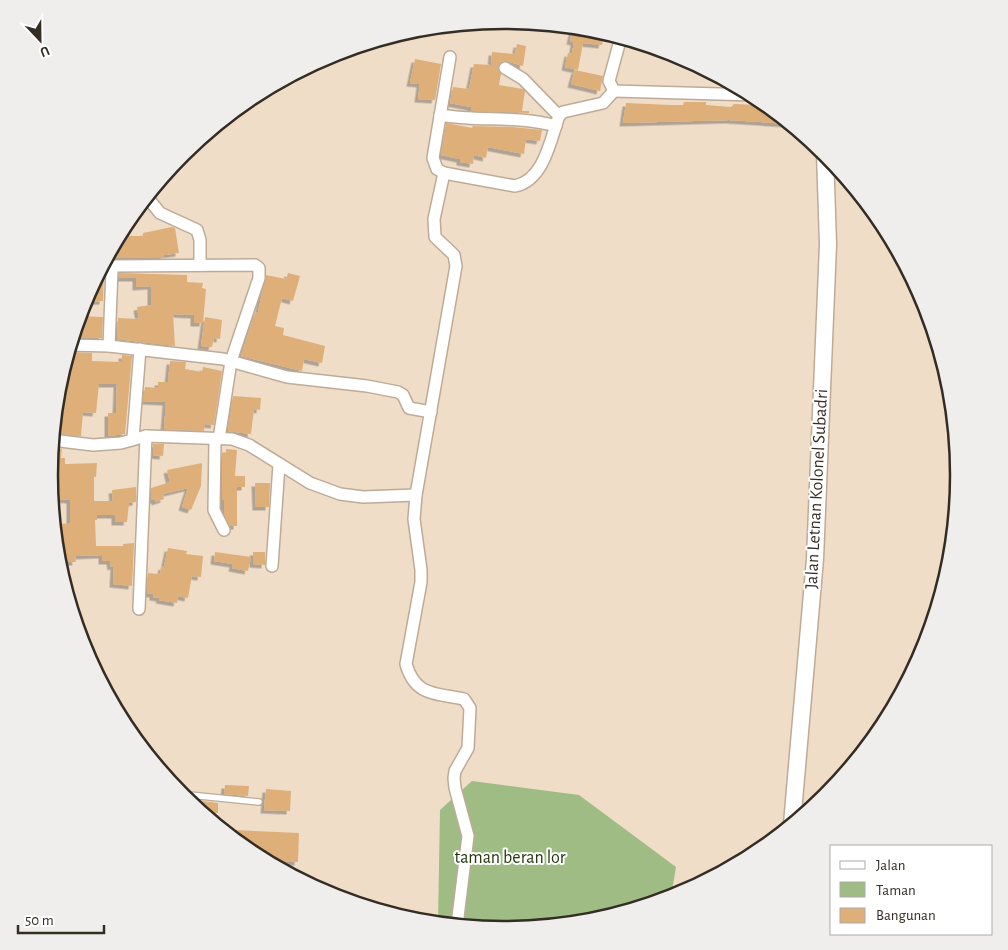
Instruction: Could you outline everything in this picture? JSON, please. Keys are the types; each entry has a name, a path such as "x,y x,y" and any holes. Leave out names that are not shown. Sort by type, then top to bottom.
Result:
{"main road":[{"name":"Jalan Letnan Kolonel Subadri","path":"793,815 815,559 828,244 825,165"}],"street":[{"path":"614,91 609,81 618,44"},
{"path":"450,57 433,158 437,170 444,173 515,186 532,179 538,171 557,121 563,112 603,103 614,91 736,94"},
{"path":"505,68 523,79 557,121"},
{"path":"440,115 460,118 557,121"},
{"path":"444,173 434,219 435,237 454,255 456,266 416,495 414,519 422,570 406,664 409,674 418,688 425,692 464,699 470,708 468,748 455,771 454,778 454,788 468,836 458,918"},
{"path":"151,202 160,214 197,230 200,240 200,266"},
{"path":"111,264 255,265 261,272 231,361 217,439 214,510 224,530"},
{"path":"108,270 109,346"},
{"path":"77,345 140,349 231,361 287,377 336,384 356,384 398,392 404,396 409,408 431,412"},
{"path":"133,438 140,349"},
{"path":"60,441 106,445 146,436 242,442 310,483 340,494 363,497 416,495"},
{"path":"139,610 146,436"},
{"path":"272,566 279,465"}],"lane":[{"path":"193,795 259,802"}],"green space":[{"name":"taman beran lor","path":"472,781 579,795 676,867 673,888 619,906 591,913 562,917 504,921 438,916 440,810"}],"building":[{"path":"571,34 603,40 602,45 583,43 578,70 565,67 568,53 572,54 574,42 570,41"},
{"path":"517,44 526,46 523,66 506,61 501,62 498,67 501,74 499,85 523,89 525,91 522,111 529,111 529,113 475,111 471,110 471,107 450,103 453,87 469,89 474,64 491,65 492,52 515,54"},
{"path":"415,59 441,64 435,100 418,99 420,84 410,83"},
{"path":"575,70 603,76 600,91 571,84"},
{"path":"684,102 706,102 706,105 731,107 734,104 753,105 779,123 729,120 623,123 626,103 683,105"},
{"path":"446,123 472,128 473,126 512,127 542,130 540,141 526,139 524,154 488,147 486,158 474,155 473,164 460,162 460,159 441,155"},
{"path":"175,228 179,253 164,255 164,258 115,258 128,236 143,236 143,233"},
{"path":"119,273 187,275 187,282 203,283 202,288 206,289 203,323 194,323 194,315 173,314 175,346 117,339 118,318 139,319 137,307 151,305 151,286 136,287 136,278 119,278"},
{"path":"288,273 300,276 293,301 282,298 275,326 284,328 283,335 325,346 322,363 304,359 302,371 241,356 255,313 258,312 266,275 286,279"},
{"path":"104,279 103,301 93,301"},
{"path":"87,316 103,317 102,338 79,338"},
{"path":"205,317 222,320 220,339 214,338 212,347 201,346"},
{"path":"75,352 92,353 92,361 122,362 122,355 132,356 125,434 108,436 108,413 116,413 117,384 99,384 96,413 83,412 81,436 60,434 66,388"},
{"path":"170,361 186,362 185,369 202,372 203,367 222,371 214,425 205,424 204,431 164,429 166,402 143,401 145,387 158,388 158,382 168,382"},
{"path":"233,396 261,398 260,410 254,409 251,434 228,431"},
{"path":"153,444 164,444 163,456 153,455"},
{"path":"59,449 62,449 61,458 65,458 65,464 97,463 96,477 94,477 94,501 113,501 112,490 136,487 136,502 129,503 127,522 115,522 115,515 97,515 97,520 95,520 96,546 123,546 123,544 134,543 132,586 113,584 114,566 111,567 110,561 102,561 102,555 75,556 76,562 66,562 61,524 70,523 70,500 59,499"},
{"path":"226,449 237,450 235,476 245,476 245,487 237,487 237,526 230,526 224,513 224,500 222,500 222,453 226,453"},
{"path":"202,463 201,486 191,510 182,507 188,488 163,494 164,499 155,502 155,500 151,500 151,488 170,482 167,470"},
{"path":"255,483 270,483 269,507 256,507"},
{"path":"168,548 187,551 186,554 203,556 201,577 192,576 188,598 178,596 177,603 159,600 160,598 153,597 153,594 147,593 148,573 160,574 162,566 164,567"},
{"path":"215,552 251,557 248,571 232,568 233,564 214,561"},
{"path":"253,552 265,552 265,565 253,564"},
{"path":"225,785 249,786 248,796 224,794"},
{"path":"266,789 291,791 290,811 264,810"},
{"path":"199,801 218,803 218,813 212,813"},
{"path":"234,830 299,833 298,862 282,862"}]}
